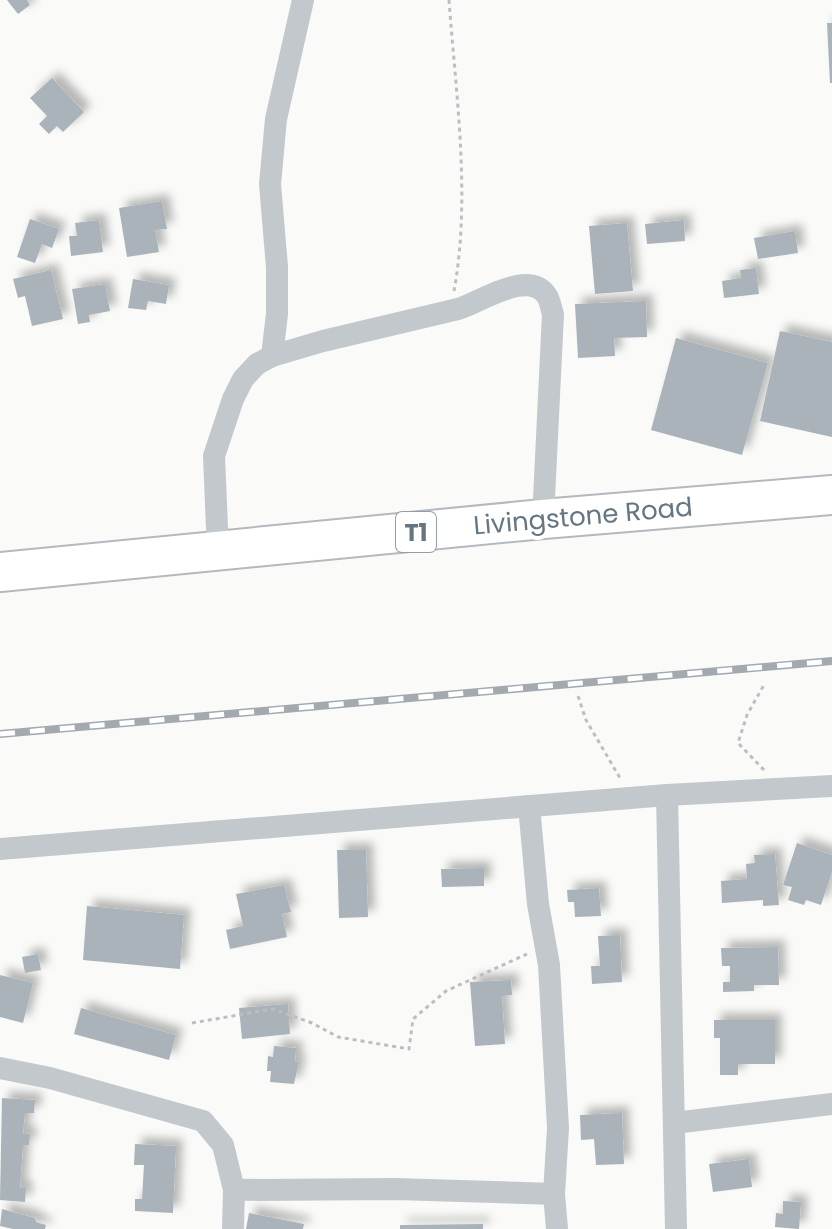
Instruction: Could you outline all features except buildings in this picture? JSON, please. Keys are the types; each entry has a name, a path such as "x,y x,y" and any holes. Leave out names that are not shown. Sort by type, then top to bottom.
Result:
{"highway":[{"name":"Livingstone Road","path":"0,572 543,519 832,495"}],"street":[{"path":"272,356 277,282 270,184 276,119 303,0"},
{"path":"218,552 214,456 222,427 243,379 257,364 272,356 323,341 475,304 512,286 526,284 539,288 547,296 553,314 543,519"},
{"path":"0,849 667,795 832,786"},
{"path":"667,795 676,1229"},
{"path":"529,806 538,904 549,965 558,1128 554,1194 557,1229"},
{"path":"0,1068 50,1078 203,1121 223,1145 234,1190 233,1229"},
{"path":"674,1123 832,1104"},
{"path":"234,1190 396,1189 554,1194"}],"path":[{"path":"449,0 462,199 459,265 453,288 458,309"},
{"path":"765,683 747,715 738,743 770,775"},
{"path":"578,696 586,720 632,798"},
{"path":"192,1023 273,1009 312,1023 338,1037 409,1049 413,1019 446,991 545,947"}],"railway":[{"path":"0,734 832,661"}]}
